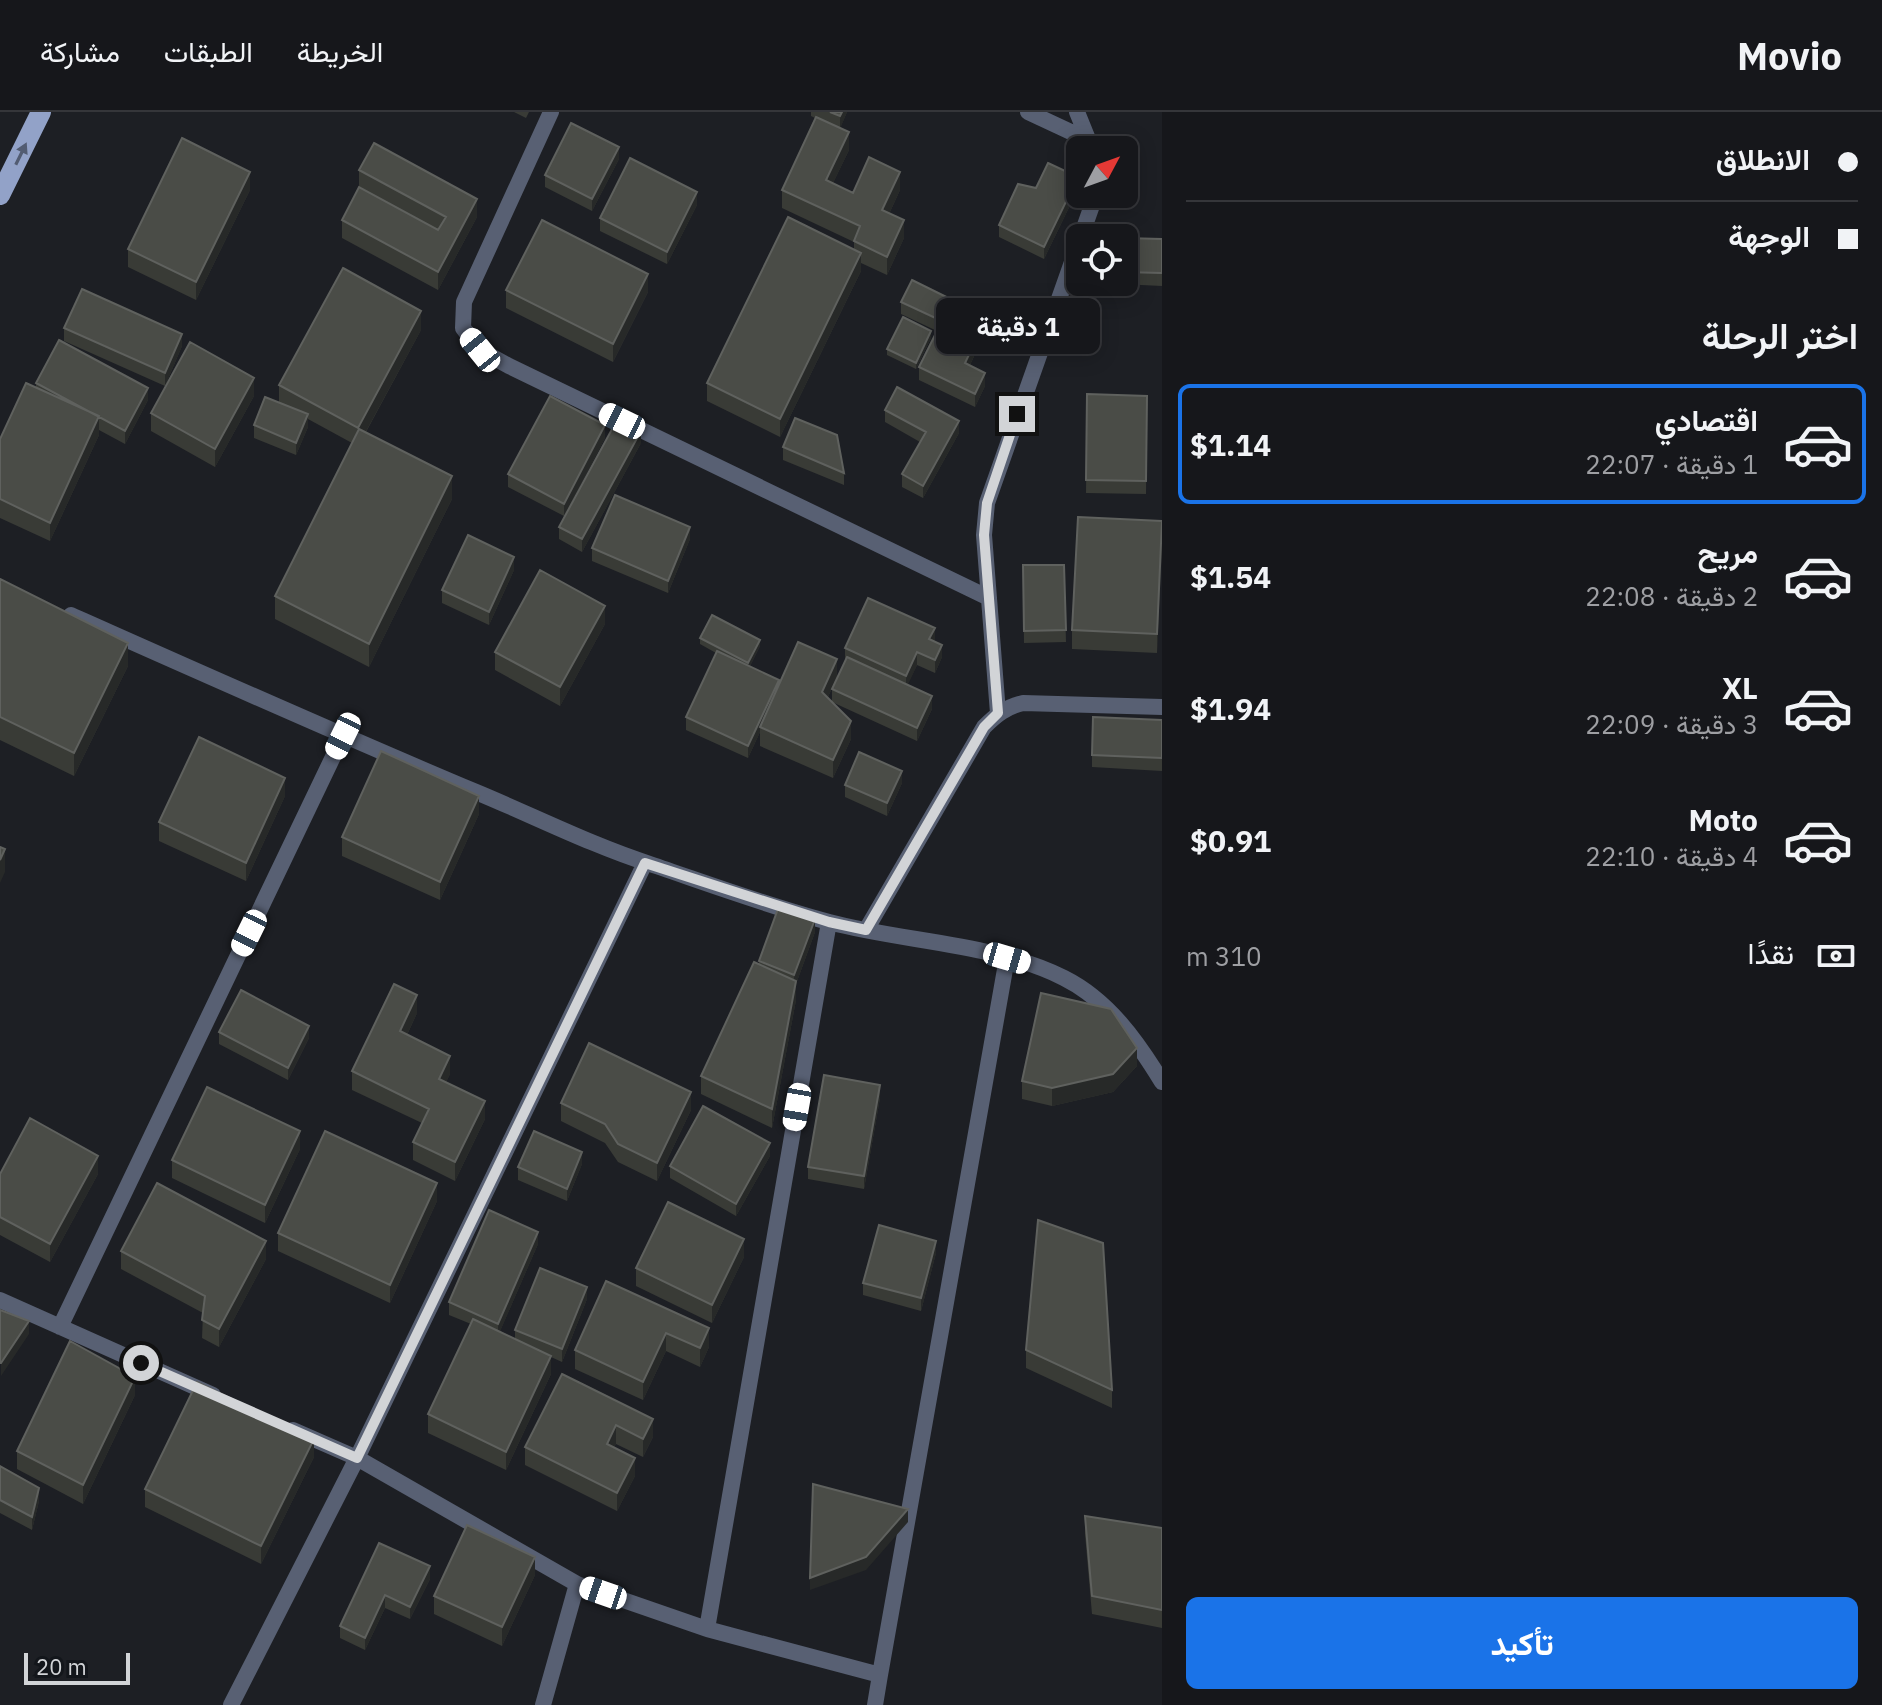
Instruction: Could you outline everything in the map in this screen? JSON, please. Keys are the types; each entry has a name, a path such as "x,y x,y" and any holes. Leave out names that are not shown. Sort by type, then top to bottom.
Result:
{"main road":[{"path":"0,195 41,112"}],"street":[{"path":"551,112 464,302 463,328 480,350 989,598"},
{"path":"1028,112 1073,136"},
{"path":"1077,112 1086,136"},
{"path":"998,713 984,535 987,503 1091,208"},
{"path":"57,609 343,736 645,863 829,922 1007,958 1053,973 1091,995 1138,1043 1162,1082"},
{"path":"866,930 984,727 998,713 1023,703 1162,707"},
{"path":"60,1327 343,736"},
{"path":"231,1705 357,1458 645,863"},
{"path":"707,1629 829,922"},
{"path":"875,1705 1007,958"},
{"path":"0,1300 229,1402"},
{"path":"272,1421 357,1458 577,1584 707,1629 880,1675"},
{"path":"543,1705 577,1584"}],"building":[{"path":"816,117 849,132 826,180 853,193 869,157 900,172 882,210 904,220 887,257 854,241 860,226 782,190"},
{"path":"571,123 619,147 592,199 545,175"},
{"path":"182,138 250,172 196,282 128,249"},
{"path":"374,143 477,199 438,272 342,220 359,187 438,230 446,217 359,170"},
{"path":"630,158 697,192 667,252 600,218"},
{"path":"1048,163 1066,171 1066,202 1044,247 999,225 1018,184 1036,188"},
{"path":"788,217 861,253 780,419 707,383"},
{"path":"542,220 648,274 613,344 506,290"},
{"path":"1138,238 1162,239 1162,273 1138,272"},
{"path":"343,268 421,311 358,428 279,385"},
{"path":"912,280 987,317 965,363 985,373 975,394 919,367 942,321 901,302"},
{"path":"82,289 182,334 165,373 64,328"},
{"path":"903,317 931,331 916,363 887,349"},
{"path":"59,340 148,388 125,431 36,383"},
{"path":"190,342 254,378 215,449 151,413"},
{"path":"26,383 99,416 50,523 0,499 0,439"},
{"path":"897,387 959,421 923,486 902,474 926,432 885,410"},
{"path":"1087,394 1147,396 1146,481 1086,480"},
{"path":"550,396 605,425 564,504 508,474"},
{"path":"265,397 308,414 296,443 254,425"},
{"path":"618,418 641,431 582,539 559,527"},
{"path":"795,418 837,435 844,473 783,447"},
{"path":"359,429 452,476 369,644 275,596"},
{"path":"615,495 690,527 668,581 592,548"},
{"path":"1078,517 1162,521 1157,634 1072,630"},
{"path":"468,535 514,557 489,612 442,590"},
{"path":"1023,565 1064,565 1066,630 1024,631"},
{"path":"540,570 605,606 560,687 495,652"},
{"path":"0,579 128,643 74,753 0,717"},
{"path":"868,598 935,628 929,639 942,645 935,660 917,652 906,676 845,648"},
{"path":"712,615 760,640 748,663 700,638"},
{"path":"798,642 837,659 822,692 851,721 833,760 760,727"},
{"path":"717,651 779,680 748,746 686,717"},
{"path":"847,657 932,696 917,728 832,689"},
{"path":"1093,717 1162,720 1162,758 1092,755"},
{"path":"199,737 285,778 246,863 159,822"},
{"path":"381,751 479,796 440,882 342,837"},
{"path":"859,752 902,771 887,803 845,785"},
{"path":"779,906 815,919 794,975 759,961"},
{"path":"754,962 796,981 772,1109 701,1076"},
{"path":"394,984 417,995 400,1031 450,1056 439,1079 485,1101 455,1162 413,1142 429,1109 352,1071"},
{"path":"241,990 309,1026 288,1068 219,1032"},
{"path":"1041,993 1111,1009 1137,1048 1113,1074 1052,1088 1022,1081"},
{"path":"589,1043 691,1092 657,1163 618,1144 605,1124 561,1103"},
{"path":"824,1075 880,1085 864,1176 808,1167"},
{"path":"207,1087 300,1131 265,1205 172,1160"},
{"path":"703,1106 770,1143 736,1204 670,1166"},
{"path":"30,1118 98,1156 50,1244 0,1217 0,1174"},
{"path":"325,1131 437,1183 390,1285 278,1233"},
{"path":"534,1131 582,1152 567,1189 518,1167"},
{"path":"157,1183 266,1241 219,1329 202,1320 205,1296 121,1251"},
{"path":"668,1202 744,1239 712,1305 636,1268"},
{"path":"489,1210 538,1232 498,1324 449,1302"},
{"path":"1038,1220 1103,1243 1112,1390 1026,1350"},
{"path":"879,1225 936,1241 921,1298 863,1283"},
{"path":"540,1268 587,1287 562,1349 515,1330"},
{"path":"606,1281 709,1328 700,1348 666,1333 643,1382 575,1350"},
{"path":"0,1310 29,1321 1,1363 0,1363"},
{"path":"473,1319 551,1356 506,1452 428,1414"},
{"path":"70,1341 135,1377 83,1485 17,1451"},
{"path":"562,1374 653,1419 643,1439 616,1425 607,1444 635,1458 617,1493 525,1447"},
{"path":"197,1382 314,1439 261,1546 145,1489"},
{"path":"0,1466 39,1488 32,1517 0,1500"},
{"path":"813,1484 908,1509 866,1557 810,1578"},
{"path":"1085,1516 1162,1528 1162,1610 1092,1596"},
{"path":"467,1525 535,1557 502,1627 434,1596"},
{"path":"379,1543 430,1566 410,1607 385,1595 365,1638 340,1626"}],"route":[{"path":"141,1363 357,1458 645,863 829,922 866,930 984,727 998,713 984,535 987,503 1017,414"}]}
